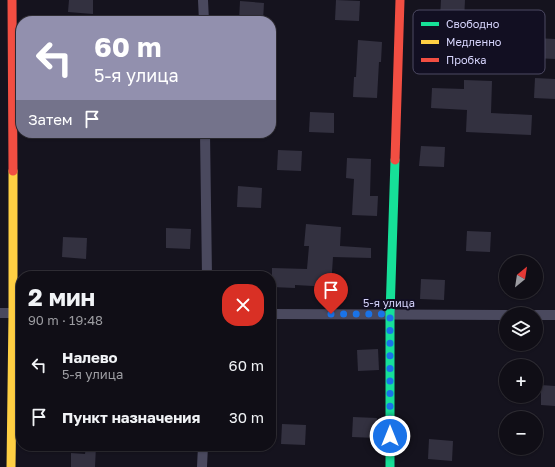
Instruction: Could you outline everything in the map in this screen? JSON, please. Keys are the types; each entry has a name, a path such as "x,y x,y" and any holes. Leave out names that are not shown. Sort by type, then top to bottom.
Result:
{"street":[{"path":"12,0 16,271"},
{"path":"203,0 204,16"},
{"path":"390,467 390,314 400,0"},
{"path":"205,138 207,271"},
{"path":"0,313 16,313"},
{"name":"5-я улица","path":"276,314 499,315"},
{"path":"543,315 555,315"},
{"path":"11,467 16,339"},
{"path":"202,467 203,451"}],"building":[{"path":"69,0 93,0 93,14 68,12"},
{"path":"336,0 360,1 359,21 335,20"},
{"path":"441,0 465,0 464,10 440,10"},
{"path":"240,1 264,3 263,16 239,16"},
{"path":"545,38 555,39 555,59 545,58"},
{"path":"358,40 382,42 381,62 379,62 377,98 353,97 354,77 356,77"},
{"path":"535,78 555,79 555,99 534,98"},
{"path":"464,80 492,81 491,113 532,115 531,135 466,132 467,110 431,108 432,88 464,89"},
{"path":"310,112 334,113 334,133 309,132"},
{"path":"421,146 445,147 444,167 419,166"},
{"path":"278,150 302,151 301,171 277,170"},
{"path":"347,158 371,159 370,196 378,196 377,216 352,215 354,179 346,178"},
{"path":"238,186 262,188 261,208 237,207"},
{"path":"306,224 341,227 340,246 371,248 371,258 333,257 331,287 295,285 295,288 276,287 276,271 272,271 272,268 307,269 309,246 304,246"},
{"path":"166,228 191,229 190,249 166,248"},
{"path":"467,231 491,232 490,252 466,251"},
{"path":"63,237 87,238 86,259 62,257"},
{"path":"421,279 445,280 444,300 420,299"},
{"path":"378,349 379,370 358,371 357,350"},
{"path":"543,385 555,386 555,406 541,405 541,403 543,403"},
{"path":"353,417 377,418 376,438 352,437"},
{"path":"282,424 306,425 305,445 281,444"},
{"path":"429,439 453,441 452,461 428,459"},
{"path":"85,451 96,451 95,467 71,467 71,453 85,454"}],"traffic: fast":[{"path":"390,467 390,314 395,160"}],"traffic: slow":[{"path":"11,467 13,171"}],"traffic: jam":[{"path":"12,0 13,171"},
{"path":"395,160 400,0"}],"route":[{"path":"331,314 390,314 390,436"}]}
